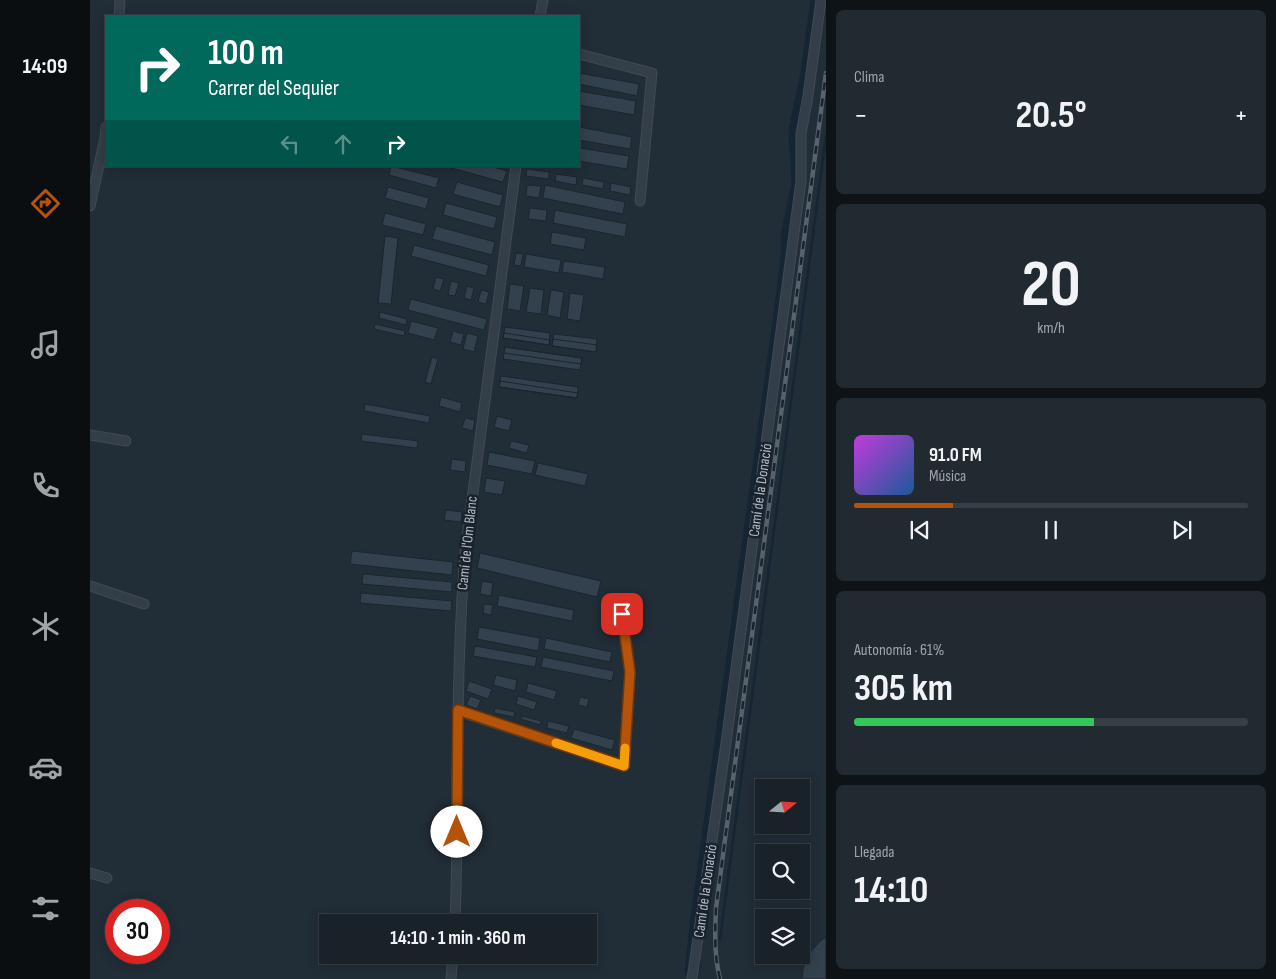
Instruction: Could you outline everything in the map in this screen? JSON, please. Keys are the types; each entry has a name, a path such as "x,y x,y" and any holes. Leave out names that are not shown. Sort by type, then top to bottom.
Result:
{"street":[{"path":"118,15 120,0"},
{"path":"540,15 543,0"},
{"name":"Camí de la Donació","path":"692,979 800,191 801,134 821,0"},
{"path":"580,54 652,73 640,201"},
{"path":"90,206 105,138"},
{"name":"Camí de l'Om Blanc","path":"455,914 461,599 465,552 516,167"},
{"path":"90,435 126,441"},
{"path":"90,586 144,604"},
{"path":"458,710 624,766 630,672 622,614"},
{"path":"90,873 107,878"},
{"path":"452,979 453,964"}],"building":[{"path":"580,73 639,84 637,96 580,84"},
{"path":"580,91 636,101 634,115 580,105"},
{"path":"580,127 632,137 630,149 580,140"},
{"path":"580,148 629,156 627,169 580,161"},
{"path":"391,167 395,167 439,178 436,188 389,175"},
{"path":"448,167 493,167 507,171 503,182"},
{"path":"527,169 549,172 549,179 526,176"},
{"path":"556,174 577,177 576,185 555,181"},
{"path":"583,178 604,182 603,189 582,185"},
{"path":"457,182 503,195 500,207 453,194"},
{"path":"611,183 631,187 630,195 610,191"},
{"path":"527,185 541,186 539,198 526,196"},
{"path":"545,185 625,202 623,214 543,198"},
{"path":"388,187 429,198 426,209 385,198"},
{"path":"446,203 497,217 494,229 443,215"},
{"path":"530,208 547,210 546,221 528,219"},
{"path":"555,210 627,224 625,237 553,223"},
{"path":"385,213 426,224 423,235 382,225"},
{"path":"436,226 495,242 492,255 432,239"},
{"path":"552,232 586,238 584,250 550,244"},
{"path":"385,236 398,238 391,304 378,303"},
{"path":"414,245 489,265 486,276 411,256"},
{"path":"516,253 523,254 521,266 514,265"},
{"path":"526,254 561,260 559,273 524,267"},
{"path":"564,261 605,267 603,279 562,272"},
{"path":"436,277 444,279 440,291 433,289"},
{"path":"451,281 459,283 455,296 448,295"},
{"path":"510,284 524,286 520,311 507,309"},
{"path":"467,286 474,288 471,300 464,298"},
{"path":"530,288 544,290 541,314 526,312"},
{"path":"481,290 489,292 486,304 478,302"},
{"path":"551,290 564,292 560,318 547,315"},
{"path":"570,293 584,295 580,321 567,319"},
{"path":"411,299 487,319 484,330 408,310"},
{"path":"380,312 407,319 406,325 379,318"},
{"path":"411,321 438,328 434,340 408,333"},
{"path":"375,324 405,331 404,336 374,329"},
{"path":"505,327 550,333 549,345 503,338"},
{"path":"453,331 464,334 461,345 450,342"},
{"path":"467,333 478,336 474,352 463,349"},
{"path":"504,333 550,340 549,345 503,338"},
{"path":"554,334 597,339 596,352 552,346"},
{"path":"553,339 597,345 596,352 552,346"},
{"path":"505,347 582,358 581,364 504,353"},
{"path":"505,347 582,358 580,370 503,359"},
{"path":"432,357 438,359 431,384 425,382"},
{"path":"501,376 578,387 577,398 499,387"},
{"path":"500,381 578,393 577,398 499,387"},
{"path":"441,397 462,403 460,412 439,406"},
{"path":"365,404 430,416 429,423 364,411"},
{"path":"497,416 512,420 509,431 494,427"},
{"path":"465,418 475,420 473,431 462,428"},
{"path":"362,434 418,441 417,448 361,441"},
{"path":"511,441 529,445 527,453 509,448"},
{"path":"489,452 535,461 532,474 487,465"},
{"path":"452,459 466,461 465,472 450,470"},
{"path":"538,463 588,474 585,486 535,475"},
{"path":"486,478 505,481 502,495 484,492"},
{"path":"446,510 462,512 461,522 444,520"},
{"path":"352,551 453,562 452,575 350,564"},
{"path":"480,553 601,581 597,597 477,568"},
{"path":"363,574 452,582 452,592 362,584"},
{"path":"482,581 493,583 491,596 480,594"},
{"path":"361,593 452,601 451,611 360,603"},
{"path":"499,595 574,610 572,621 497,606"},
{"path":"484,604 493,605 491,615 483,613"},
{"path":"479,627 540,638 538,651 477,639"},
{"path":"546,638 612,652 610,662 544,649"},
{"path":"475,646 537,657 535,667 473,656"},
{"path":"543,657 614,671 612,681 541,667"},
{"path":"496,675 517,680 515,691 493,685"},
{"path":"469,681 492,689 488,699 466,691"},
{"path":"528,683 557,691 554,700 526,692"},
{"path":"470,696 481,700 477,709 466,705"},
{"path":"518,696 537,702 534,710 516,704"},
{"path":"580,697 589,699 587,707 578,705"},
{"path":"495,708 515,712 514,717 494,713"},
{"path":"522,716 541,721 540,725 521,719"},
{"path":"548,721 569,726 567,733 547,728"},
{"path":"574,729 615,740 612,750 571,738"},
{"path":"826,937 826,979 802,979 805,964 810,964 810,953"}],"waterway":[{"path":"689,972 778,314 785,259 785,236 796,184 793,130 805,73 815,0"},
{"path":"720,939 826,136"},
{"path":"697,979 700,962"}],"railway":[{"path":"720,979 715,935 716,908 826,73"}],"slow traffic":[{"path":"556,743 624,766 625,748"}],"route":[{"path":"457,832 458,710 624,766 630,672 622,614"}]}
